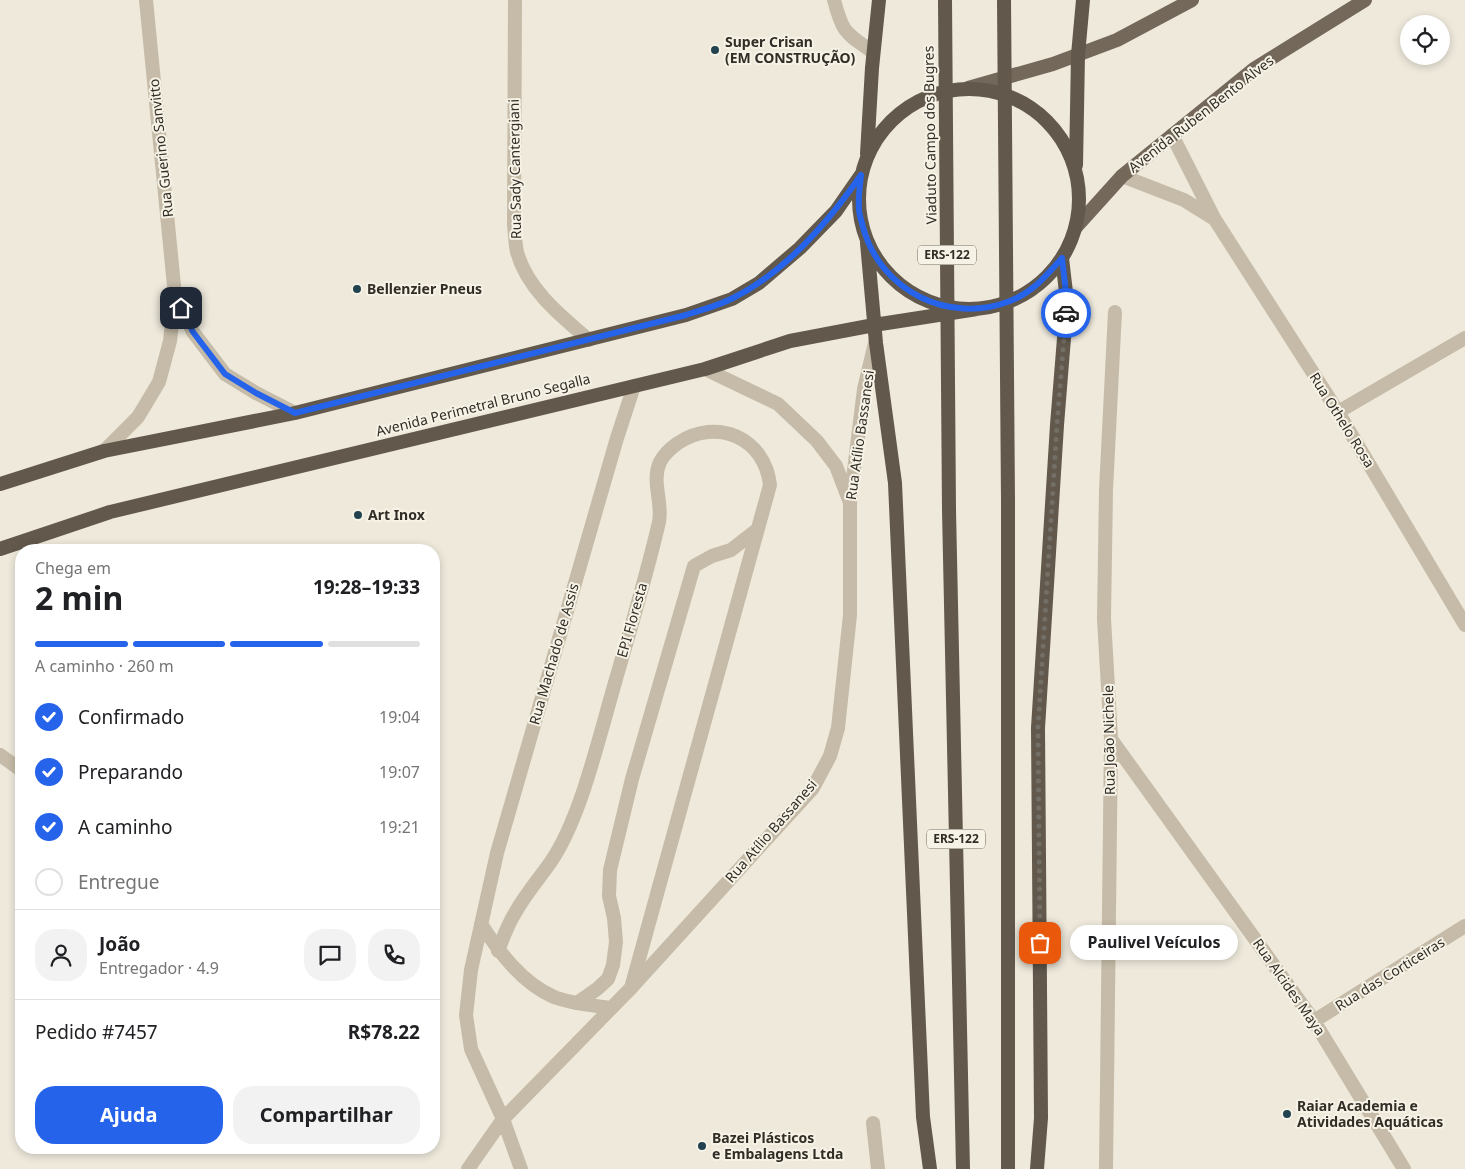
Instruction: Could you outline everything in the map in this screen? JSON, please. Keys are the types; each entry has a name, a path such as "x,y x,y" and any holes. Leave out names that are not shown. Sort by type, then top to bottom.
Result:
{"highway":[{"path":"879,0 873,52 867,155 861,175 859,209 867,243 876,343 895,484 923,1117 930,1169"},
{"name":"Viaduto Campo dos Bugres","path":"945,0 950,510 963,1169"},
{"path":"1004,0 1008,500 1008,1169"},
{"path":"867,243 886,272 912,294 943,306 977,309 1010,301 1040,284 1062,258 1076,227 1079,198 1076,170 1078,55 1083,0"},
{"path":"867,155 884,128 908,107 937,93 968,88 997,91 1024,102 1047,120 1064,143 1076,170"},
{"path":"0,484 104,451 295,413 686,315 732,299 759,283 800,248 830,217 861,175"},
{"path":"1037,1169 1041,1118 1038,728 1057,425 1067,301 1062,258"},
{"name":"Avenida Perimetral Bruno Segalla","path":"0,549 110,512 705,369 790,341 874,325 977,309"}],"main road":[{"path":"968,88 1053,64 1117,40 1192,0"},
{"name":"Avenida Ruben Bento Alves","path":"1076,227 1122,176 1254,69 1365,0"}],"street":[{"name":"Rua Guerino Sanvitto","path":"104,451 138,417 159,382 170,341 175,296 146,0"},
{"name":"Rua Sady Cantergiani","path":"514,0 514,225 517,251 528,279 562,317 589,340"},
{"path":"834,0 840,23 846,33 873,52"},
{"name":"Rua Othelo Rosa","path":"1172,135 1214,218 1338,412 1465,625"},
{"name":"Rua Othelo Rosa","path":"1122,176 1184,200 1214,218"},
{"name":"Rua Guerino Sanvitto","path":"175,296 193,332 225,374 256,393 295,413"},
{"name":"Rua João Nichele","path":"1106,1169 1111,739 1104,619 1106,490 1115,312"},
{"path":"1338,412 1465,338"},
{"name":"Rua Atílio Bassanesi","path":"468,1169 503,1119 631,988 812,788 830,756 838,728 850,615 850,502 864,389 876,343"},
{"path":"705,369 778,404 817,441 836,466 850,502"},
{"name":"Rua Machado de Assis","path":"521,1169 503,1119 471,1048 466,1015 471,970 500,843 617,438 634,386"},
{"name":"EPI Floresta","path":"498,951 514,913 560,846 582,795 637,606 659,519 659,493 655,478 660,462 670,448 686,438 703,432 720,432 736,435 749,443 763,460 769,473 770,486 631,988"},
{"path":"577,1003 608,979 613,965 616,942 614,918 609,896 610,870 632,779 694,566 712,556 731,550 758,530"},
{"name":"Rua Alcides Maya","path":"1111,739 1314,1022 1404,1169"},
{"path":"0,755 15,766"},
{"path":"481,924 498,951 533,986 555,997 577,1003 611,1008"},
{"name":"Rua das Corticeiras","path":"1314,1022 1465,926"},
{"path":"873,1123 878,1169"}],"way so far":[{"path":"1040,943 1038,728 1066,313"}],"place":[{"name":"Super Crisan (EM CONSTRUÇÃO)","path":"715,50"},
{"name":"Bellenzier Pneus","path":"357,289"},
{"name":"Art Inox","path":"358,515"},
{"name":"Paulivel Veículos","path":"1040,943"},
{"name":"Raiar Academia e Atividades Aquáticas","path":"1287,1114"},
{"name":"Bazei Plásticos e Embalagens Ltda","path":"702,1146"}],"route":[{"path":"181,308 193,332 225,374 256,393 295,413 686,315 732,299 759,283 800,248 836,210 861,175 859,209 867,243 886,272 912,294 943,306 977,309 1010,301 1040,284 1062,258 1067,301 1066,313"}]}
